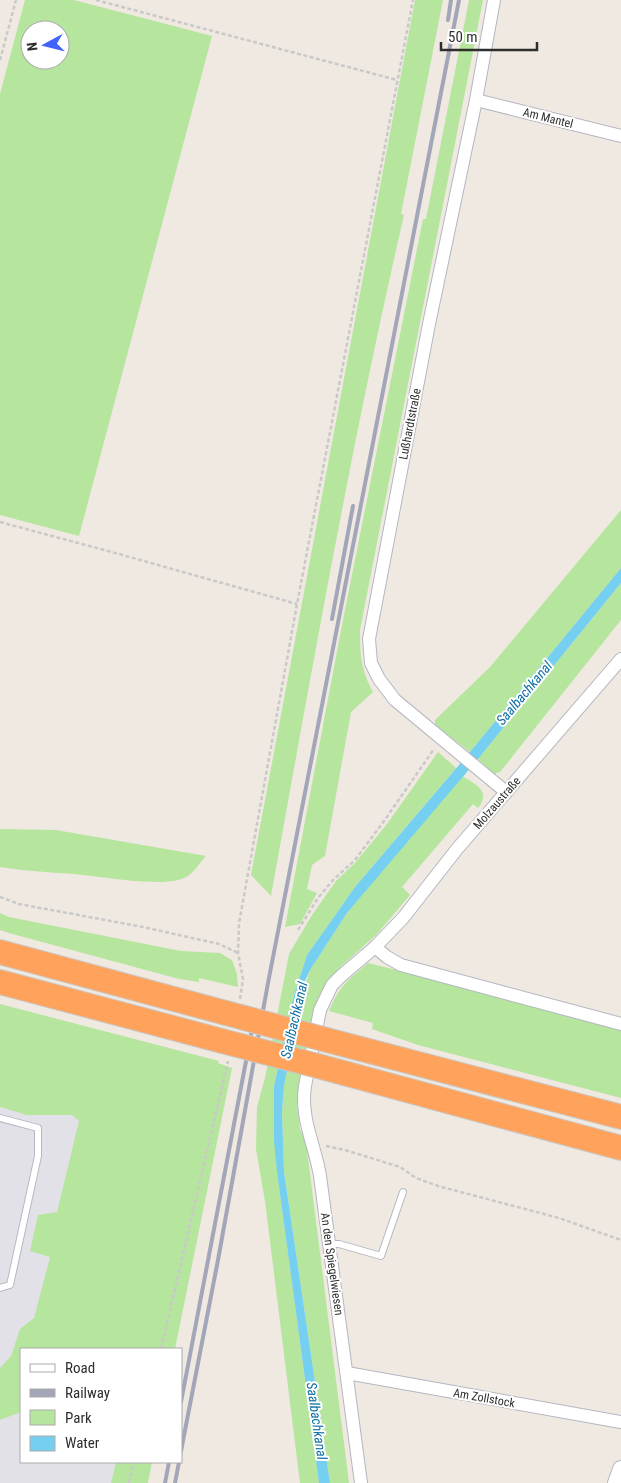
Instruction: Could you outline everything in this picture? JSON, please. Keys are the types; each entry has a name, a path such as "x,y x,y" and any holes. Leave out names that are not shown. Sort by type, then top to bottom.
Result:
{"highway":[{"path":"0,937 61,968"},
{"path":"0,952 232,1010 318,1051 621,1148"},
{"path":"0,982 56,996 226,1048 318,1051 621,1117"},
{"path":"0,992 56,996"}],"street":[{"name":"Lußhardtstraße","path":"494,0 476,100 429,324 369,639 371,663 385,688 395,700 506,792"},
{"name":"Am Mantel","path":"476,100 621,136"},
{"name":"Molzaustraße","path":"318,1051 320,1010 332,985 375,947 403,918 457,849 621,660"},
{"path":"375,947 401,965 621,1024"},
{"name":"An den Spiegelwiesen","path":"318,1051 303,1099 307,1128 320,1176 361,1483"},
{"name":"Am Zollstock","path":"347,1373 621,1422"},
{"path":"616,1483 621,1469"}],"lane":[{"path":"0,1118 38,1128 38,1156 10,1285 0,1288"},
{"path":"330,1244 339,1244 381,1256 403,1192"}],"path":[{"path":"0,60 16,0"},
{"path":"96,0 397,80"},
{"path":"232,1010 243,979 238,953 239,923 297,604 413,0"},
{"path":"0,522 297,604"},
{"path":"298,930 318,898 333,880 355,860 384,822 441,739"},
{"path":"0,897 19,904 143,927 219,944 238,953"},
{"path":"160,1348 188,1240 226,1048"},
{"path":"312,1143 344,1150 400,1167 416,1178 438,1186 559,1218 621,1240"},
{"path":"129,1483 134,1463"}],"shaded area":[{"path":"0,1083 80,1104 172,1239 20,1348 20,1463 116,1463 111,1483 0,1483"}],"green space":[{"path":"25,0 74,0 212,36 79,536 0,515 0,94"},
{"path":"415,0 443,0 401,214 404,215 367,384 333,555 271,896 251,875"},
{"path":"469,0 483,0 360,630 362,662 373,692 351,712 325,856 312,865 307,889 317,893 300,924 285,927 341,630"},
{"path":"621,510 621,568 470,752 435,725 435,720 490,667"},
{"path":"621,583 621,620 500,772 494,774 478,759"},
{"path":"438,752 456,768 355,887 307,955 294,995 274,1086 277,1172 319,1483 300,1483 265,1201 256,1149 257,1107 265,1078 289,954 312,915 336,881 355,863 387,824"},
{"path":"462,776 480,789 483,793 482,802 478,808 473,804 402,887 410,895 377,934 338,969 322,990 316,1003 299,1085 297,1105 300,1129 306,1142 349,1483 330,1483 284,1172 282,1112 284,1086 301,997 310,970 347,913"},
{"path":"0,829 56,830 206,856 188,876 174,881 161,882 0,867"},
{"path":"0,913 9,917 181,951 220,953 232,960 237,974 238,987 199,978 199,982 179,979 9,933 0,930"},
{"path":"368,963 621,1028 621,1098 418,1045 372,1029 373,1023 329,1011 345,984"},
{"path":"0,1004 219,1061 218,1063 232,1068 175,1348 20,1348 20,1412 0,1420 0,1368 11,1356 20,1329 34,1318 50,1257 30,1251 38,1215 57,1212 79,1121 72,1115 27,1115 0,1107"},
{"path":"116,1463 152,1463 148,1483 111,1483"}],"water":[{"name":"Saalbachkanal","path":"621,568 621,583 478,759 347,913 310,970 304,983 284,1086 282,1112 284,1172 330,1483 319,1483 274,1140 274,1086 294,995 307,955 355,887 470,752"}],"railway":[{"path":"448,20 451,0"},
{"path":"182,1446 268,983 459,0"},
{"path":"332,619 353,506"},
{"path":"182,1397 255,1014"},
{"path":"165,1483 169,1463"},
{"path":"175,1483 179,1463"}]}
